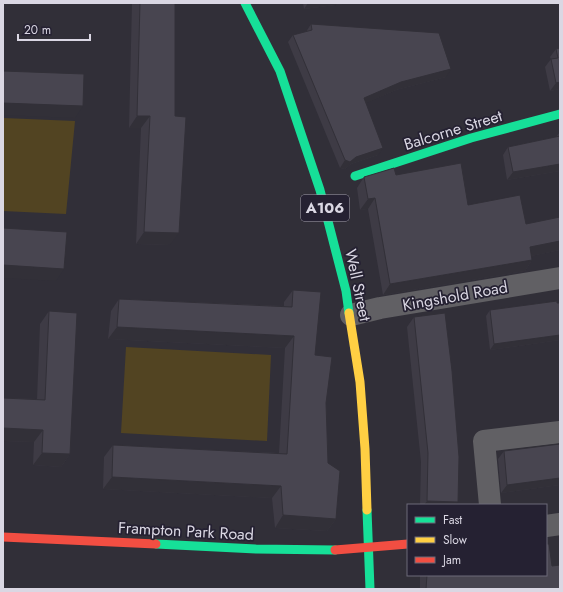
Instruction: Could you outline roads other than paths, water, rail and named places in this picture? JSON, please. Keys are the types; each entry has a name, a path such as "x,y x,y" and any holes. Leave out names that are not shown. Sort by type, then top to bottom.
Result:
{"street":[{"name":"Well Street","path":"245,3 280,71 285,85 320,190 351,315 360,382 365,449 370,589"},
{"name":"Balcorne Street","path":"355,176 472,138 560,114"},
{"name":"Kingshold Road","path":"351,315 380,308 560,278"},
{"path":"490,504 484,441 560,432"},
{"path":"547,526 560,524"},
{"name":"Frampton Park Road","path":"3,537 242,549 326,551 368,549 407,544"}]}
